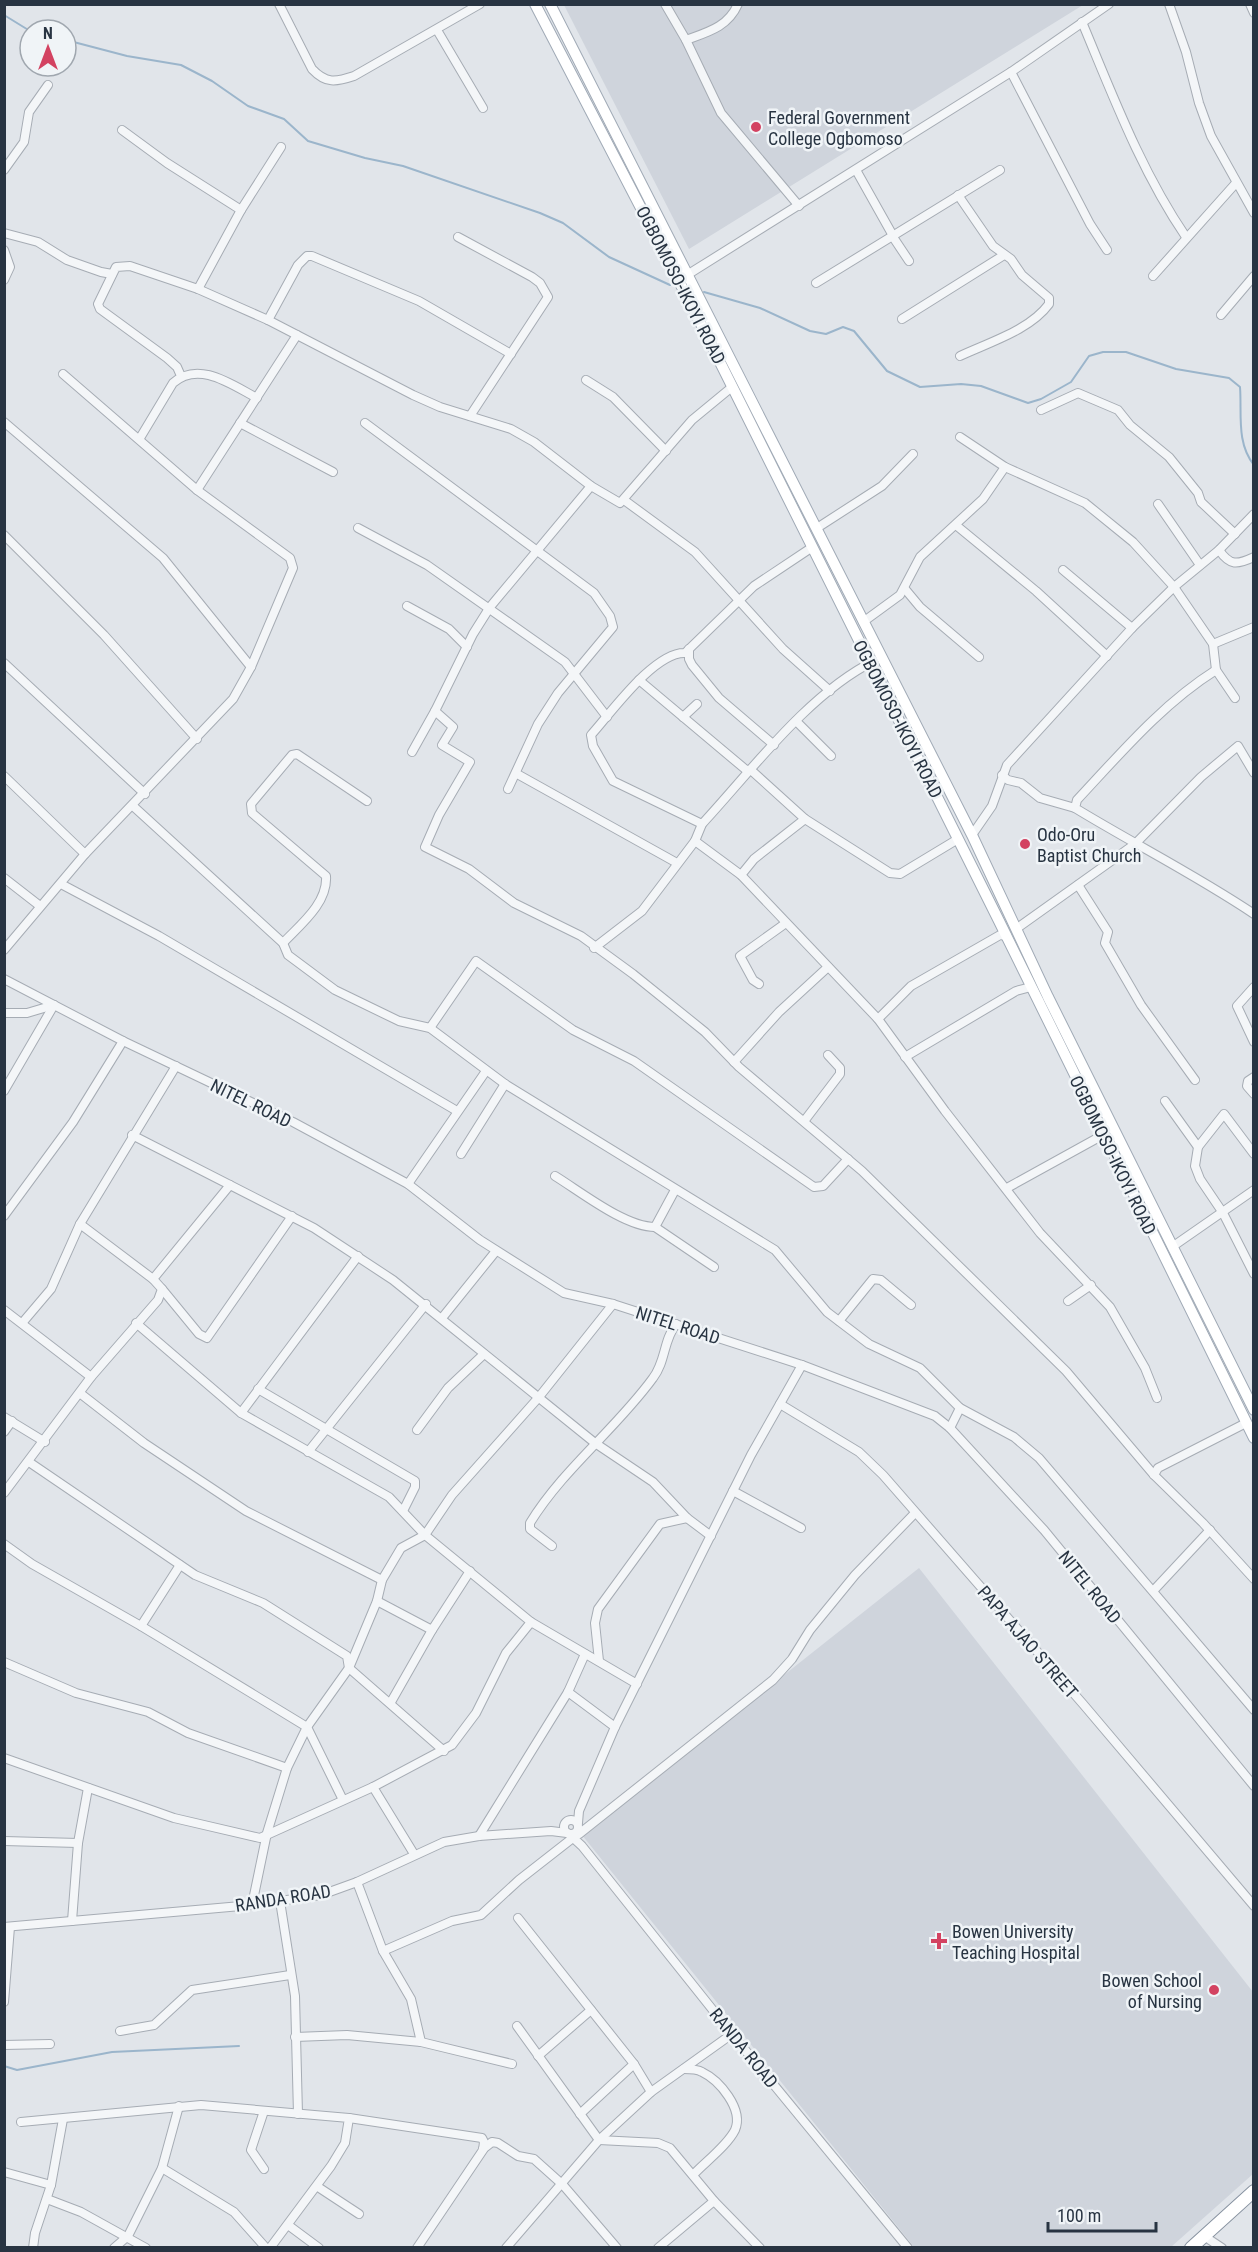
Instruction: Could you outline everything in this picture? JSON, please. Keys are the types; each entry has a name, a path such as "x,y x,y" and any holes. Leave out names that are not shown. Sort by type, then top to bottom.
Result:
{"highway":[{"path":"1191,2247 1254,2192"}],"main road":[{"name":"OGBOMOSO-IKOYI ROAD","path":"535,4 870,662 1102,1135 1254,1438"},
{"name":"OGBOMOSO-IKOYI ROAD","path":"550,4 972,835 1016,929 1254,1410"}],"street":[{"path":"279,4 312,69 327,81 336,82 354,76 480,4"},
{"path":"665,4 686,40 721,112 799,206"},
{"path":"686,40 718,28 726,22 738,4"},
{"path":"687,275 1011,72 1109,4"},
{"path":"1169,4 1211,136 1254,213"},
{"path":"1250,4 1254,13"},
{"path":"1082,22 1132,142 1167,208 1186,237"},
{"path":"437,30 483,108"},
{"path":"1011,72 1090,224 1107,250"},
{"path":"4,170 24,142 29,112 48,85"},
{"path":"122,130 167,163 242,210"},
{"path":"198,289 242,210 281,147"},
{"path":"856,170 909,261"},
{"path":"816,283 1000,170"},
{"path":"1153,276 1236,183"},
{"path":"958,195 993,246 1049,298 1049,304 1042,314 1026,325 960,356"},
{"path":"4,233 38,242 67,260 101,273 112,274"},
{"path":"458,237 532,277 546,292 546,302 470,416"},
{"path":"4,250 10,267 4,280"},
{"path":"902,319 1004,255"},
{"path":"268,320 298,265 307,256 312,256 419,301 511,354"},
{"path":"181,376 177,367 100,309 98,304 116,267 124,265 198,289 268,320 413,395 520,434 591,486 617,502 624,500 692,420 732,387"},
{"path":"1221,315 1254,276"},
{"path":"197,490 297,335"},
{"path":"4,950 85,854 145,794 233,699 251,667 292,571 292,561 197,490 140,438 63,374"},
{"path":"140,438 173,383 181,376 212,375 257,398"},
{"path":"586,380 613,397 666,451"},
{"path":"1041,410 1078,393 1118,410 1130,425 1169,456 1198,493 1201,502 1235,534"},
{"path":"4,422 163,558 251,667"},
{"path":"240,423 333,472"},
{"path":"365,423 594,593 610,615 613,627 574,672 538,724 508,789"},
{"path":"960,437 1005,467 1085,503 1133,542 1174,587 1213,644 1216,670 1235,698"},
{"path":"817,528 882,486 913,454"},
{"path":"863,622 905,589 920,557 957,526 983,499 1005,467"},
{"path":"412,752 490,607 591,486"},
{"path":"624,500 694,552 737,602 783,649 830,691"},
{"path":"1158,504 1200,566"},
{"path":"972,835 999,793 1002,775 1007,765 1132,628 1174,587 1219,550 1254,514"},
{"path":"957,526 1036,591 1107,656"},
{"path":"358,528 426,565 490,607 565,662 607,717"},
{"path":"4,535 104,635 197,739"},
{"path":"702,824 613,781 591,740 591,735 639,680 671,656 685,653 754,586 811,548"},
{"path":"1219,550 1227,562 1232,564 1254,557"},
{"path":"1063,570 1132,628"},
{"path":"905,589 920,607 979,657"},
{"path":"406,606 449,629 468,647"},
{"path":"1213,644 1254,627"},
{"path":"689,649 689,659 692,665 719,698 774,745"},
{"path":"594,948 642,911 695,841 702,824 796,721 830,691 870,662 882,657"},
{"path":"4,663 145,794"},
{"path":"1075,808 1077,800 1142,730 1194,684 1216,670"},
{"path":"639,680 745,769 752,771 806,819 861,857 895,875 958,839"},
{"path":"682,717 697,704"},
{"path":"435,711 453,727 442,745 470,762 439,815 425,847 469,869 514,903 581,936 594,948 668,1000 734,1062 805,1120 1026,1329 1074,1379 1154,1475 1210,1530 1254,1579"},
{"path":"796,721 831,756"},
{"path":"1016,929 1135,844 1201,777 1238,746 1254,773"},
{"path":"283,943 320,902 327,884 326,876 252,813 251,804 292,755 297,754 367,801"},
{"path":"519,775 677,863"},
{"path":"1002,775 1008,780 1021,783 1040,798 1075,808 1135,844 1203,880 1254,914"},
{"path":"4,776 85,854"},
{"path":"133,806 283,943 293,959 335,990 399,1021 430,1028 505,1084 775,1250 827,1312 869,1344 920,1368 960,1408 1028,1447 1154,1590 1254,1710"},
{"path":"741,875 754,859 806,819"},
{"path":"695,841 741,875 878,1019 905,1058 1040,1233 1110,1306 1145,1368 1157,1398"},
{"path":"4,878 40,906"},
{"path":"61,884 159,936 457,1111"},
{"path":"1078,885 1107,932 1105,943 1141,1005 1195,1080"},
{"path":"759,984 753,980 740,956 786,923"},
{"path":"878,1019 911,986 1000,935 1006,936"},
{"path":"430,1028 476,961 573,1030 634,1061 814,1187 823,1186 848,1159"},
{"path":"734,1062 779,1012 828,966"},
{"name":"NITEL ROAD","path":"4,979 123,1041 293,1122 408,1184 495,1251 564,1293 613,1304 676,1324 802,1365 921,1409 950,1428 1044,1530 1254,1786"},
{"path":"905,1058 1016,991 1031,987"},
{"path":"1254,987 1237,1006 1254,1042"},
{"path":"4,1013 27,1013 54,1005"},
{"path":"4,1091 54,1005"},
{"path":"4,1216 73,1122 123,1041"},
{"path":"805,1120 840,1074 840,1068 828,1055"},
{"path":"23,1322 51,1289 80,1224 176,1066"},
{"path":"408,1184 486,1071"},
{"path":"1254,1077 1248,1081 1247,1086 1254,1094"},
{"path":"461,1154 505,1084"},
{"path":"1166,1101 1198,1147"},
{"path":"1254,1154 1224,1114 1198,1147 1195,1166 1200,1179 1223,1213 1254,1274"},
{"path":"132,1135 292,1216 357,1256 426,1304 595,1443 652,1482 687,1518 711,1536"},
{"path":"1007,1188 1102,1135"},
{"path":"555,1176 626,1220 645,1227 655,1227 714,1267"},
{"path":"153,1279 230,1185"},
{"path":"655,1227 675,1190"},
{"path":"1172,1247 1254,1190"},
{"path":"80,1224 153,1279 199,1334 207,1338 292,1216"},
{"path":"442,1318 495,1251"},
{"path":"241,1413 357,1256"},
{"path":"839,1321 873,1279 881,1280 911,1305"},
{"path":"1068,1301 1091,1285"},
{"path":"4,1493 81,1394 91,1377 158,1300 162,1289"},
{"path":"308,1452 426,1304"},
{"path":"252,1905 267,1833 287,1768 307,1727 349,1668 377,1601 382,1580 401,1548 425,1535 452,1495 539,1397 613,1304"},
{"path":"4,1310 23,1322 91,1377"},
{"path":"136,1323 241,1413 389,1497 425,1535 531,1622 637,1684"},
{"path":"552,1546 529,1526 595,1443 652,1379 662,1364 669,1334 676,1324"},
{"path":"417,1430 448,1388 484,1353"},
{"path":"572,1829 615,1727 733,1491 802,1365"},
{"path":"258,1389 415,1481 415,1488 403,1511"},
{"path":"81,1394 144,1443 246,1511 382,1580"},
{"name":"PAPA AJAO STREET","path":"780,1404 859,1452 1083,1704 1254,1906"},
{"path":"950,1428 960,1408"},
{"path":"4,1432 8,1419 45,1442"},
{"path":"1154,1475 1158,1468 1246,1423"},
{"path":"29,1462 180,1565 203,1579 263,1603 347,1656 349,1668 391,1702 444,1751"},
{"path":"733,1491 801,1528"},
{"path":"383,1952 452,1921 481,1915 572,1829 773,1680 792,1659 810,1630 855,1575 915,1513"},
{"path":"599,1661 595,1623 598,1609 660,1524 687,1518"},
{"path":"1154,1590 1210,1530"},
{"path":"4,1544 32,1564 141,1626 307,1727 343,1800"},
{"path":"141,1626 180,1565"},
{"path":"391,1702 432,1630 470,1571"},
{"path":"377,1601 432,1630"},
{"path":"4,1758 174,1818 254,1838 373,1787 444,1751 468,1725 506,1653 531,1622"},
{"path":"479,1836 568,1692 585,1654"},
{"path":"4,1662 76,1693 142,1709 188,1733 287,1768"},
{"path":"568,1692 615,1727"},
{"path":"373,1787 414,1854"},
{"path":"72,1922 78,1843 88,1788"},
{"name":"RANDA ROAD","path":"7,1927 252,1905 321,1894 357,1882 444,1842 479,1836 572,1829 582,1846 904,2246"},
{"path":"4,1841 78,1843"},
{"path":"357,1882 383,1952 411,1999 421,2042"},
{"path":"280,1901 295,1996 298,2114"},
{"path":"518,1918 634,2064 651,2092"},
{"path":"4,2002 7,1927"},
{"path":"120,2031 154,2025 192,1990 290,1975"},
{"path":"538,2056 591,2010"},
{"path":"517,2026 599,2140"},
{"path":"506,2247 563,2185 599,2140 651,2092 732,2034"},
{"path":"295,2037 347,2035 421,2042 512,2064"},
{"path":"4,2045 50,2044"},
{"path":"580,2114 634,2064"},
{"path":"684,2068 700,2070 706,2074 730,2097 736,2116 734,2132 693,2175"},
{"path":"21,2122 201,2105 349,2118 482,2138 483,2150"},
{"path":"114,2247 128,2235 162,2168 179,2106"},
{"path":"264,2111 251,2150 264,2169"},
{"path":"162,2168 234,2212 268,2247 318,2187 345,2143 349,2118"},
{"path":"33,2247 51,2185 63,2119"},
{"path":"599,2140 664,2144 757,2247"},
{"path":"417,2247 483,2150 492,2142 498,2143 518,2156 534,2159 563,2185 617,2247"},
{"path":"4,2172 51,2185"},
{"path":"318,2187 359,2214"},
{"path":"47,2199 128,2235 146,2247"},
{"path":"658,2247 714,2201"},
{"path":"288,2225 319,2247"},
{"path":"1204,2236 1222,2247"}],"shaded area":[{"name":"Federal Government College Ogbomoso","path":"564,5 1083,5 689,249"},
{"name":"Bowen University Teaching Hospital","path":"919,1568 1253,1992 1253,2174 1171,2247 914,2247 582,1835"}],"waterway":[{"path":"4,15 18,24"},
{"path":"78,43 127,56 181,65 212,81 248,106 284,119 308,141 365,158 403,166 540,213 563,223 609,257 670,285"},
{"path":"704,292 760,308 810,331 826,334 843,327 854,331 887,371 920,387 961,384 981,386 1028,403 1041,399 1071,382 1089,356 1103,352 1126,352 1176,369 1229,378 1240,387 1242,438 1244,447 1254,465"},
{"path":"4,2066 17,2070 112,2052 239,2046"}],"place":[{"name":"Federal Government College Ogbomoso","path":"756,127"},
{"name":"Odo-Oru Baptist Church","path":"1025,844"},
{"name":"Bowen University Teaching Hospital","path":"939,1941"},
{"name":"Bowen School of Nursing","path":"1214,1990"}]}
